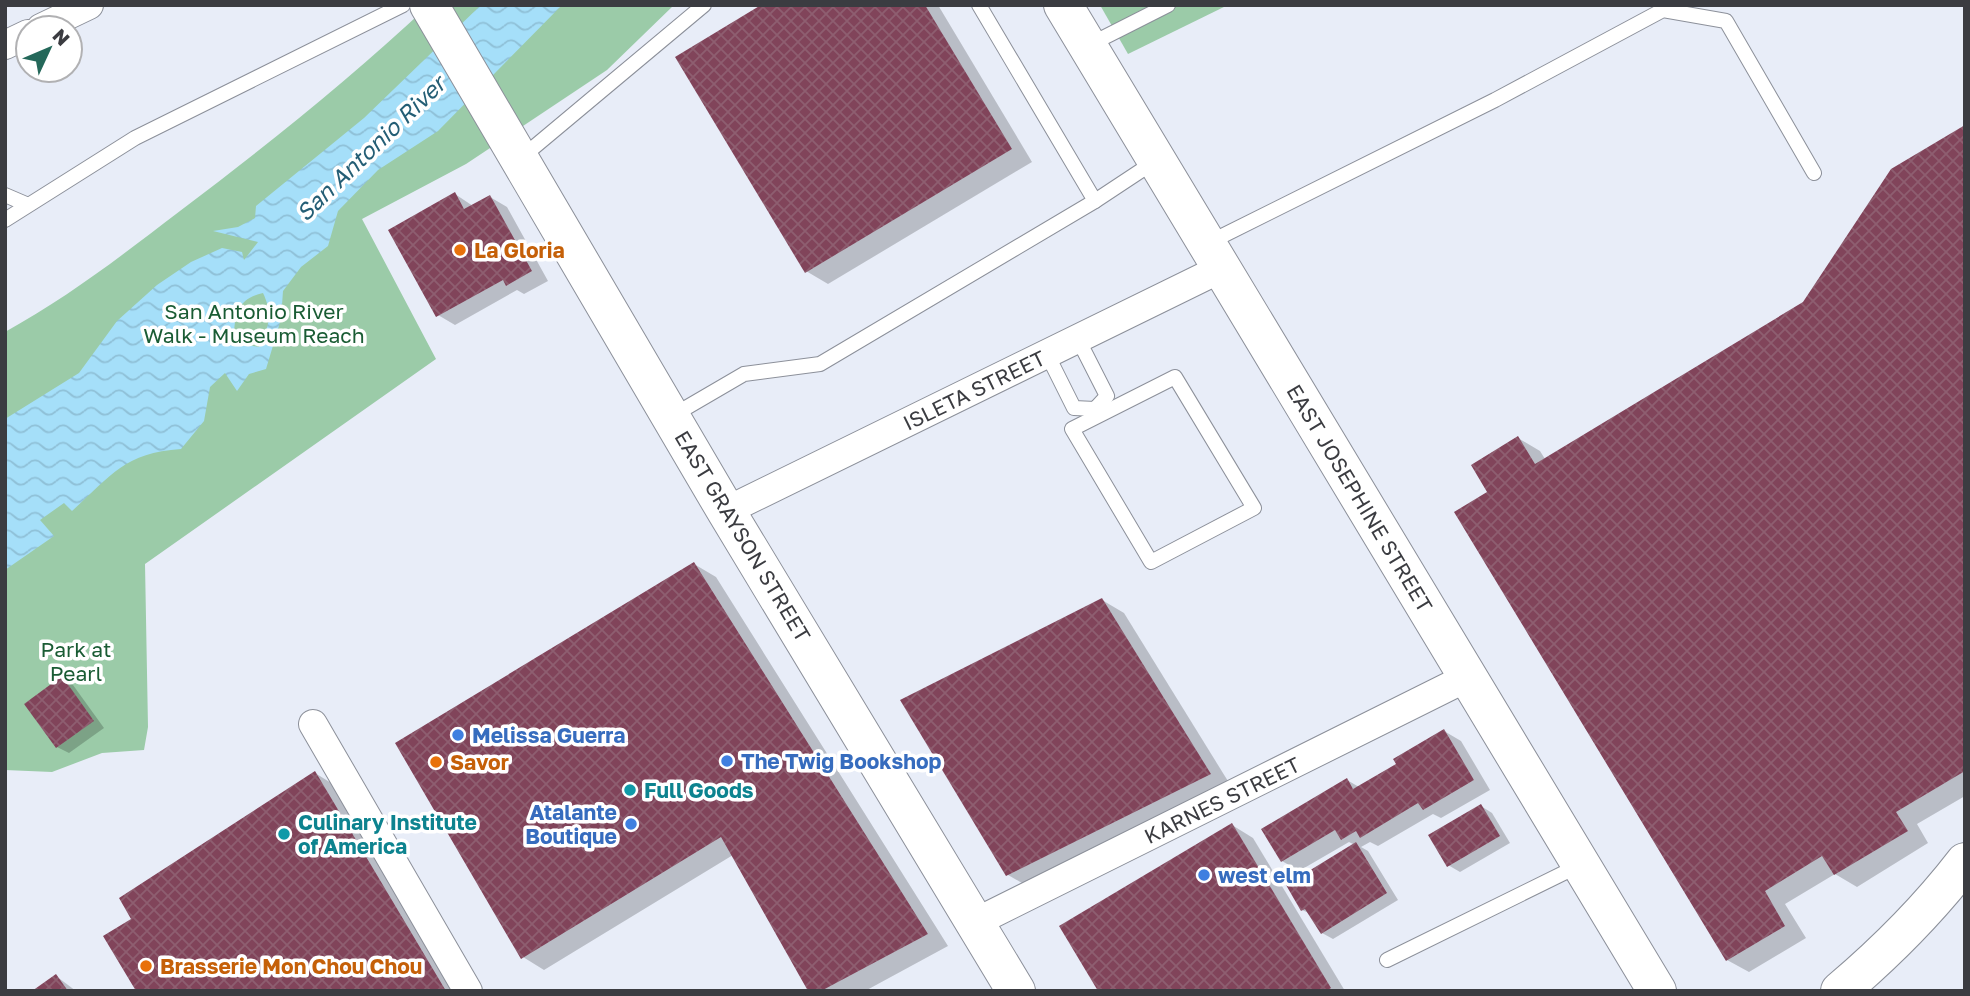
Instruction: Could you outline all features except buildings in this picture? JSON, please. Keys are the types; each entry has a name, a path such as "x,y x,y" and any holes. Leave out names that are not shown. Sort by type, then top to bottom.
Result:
{"main road":[{"name":"EAST GRAYSON STREET","path":"429,5 726,511 1016,991"},
{"name":"EAST JOSEPHINE STREET","path":"1063,5 1657,991"},
{"path":"1840,991 1877,960 1937,899 1965,862"}],"street":[{"path":"70,14 89,5"},
{"name":"ISLETA STREET","path":"726,511 1078,339 1214,256"},
{"name":"KARNES STREET","path":"976,922 1468,677"},
{"path":"313,724 468,991"}],"lane":[{"path":"5,220 26,204 135,138 403,5"},
{"path":"520,158 704,5"},
{"path":"979,5 1095,201"},
{"path":"1088,46 1168,5"},
{"path":"1214,256 1663,10 1726,21 1814,173"},
{"path":"671,417 744,374 820,364 1095,201 1156,160"},
{"path":"5,195 26,204"},
{"path":"1047,354 1074,408 1097,413 1175,377 1254,508 1151,562 1072,429 1097,413 1107,396 1078,339"},
{"path":"1387,960 1581,864"}],"green space":[{"name":"San Antonio River Walk - Museum Reach","path":"429,5 674,5 607,70 466,164 362,219 436,359 145,564 148,727 144,750 102,753 52,772 5,770 5,332 95,275 212,187 338,86"},
{"path":"1100,5 1228,5 1128,54"}],"water":[{"name":"San Antonio River","path":"481,5 562,5 438,131 378,170 338,211 328,246 301,267 283,291 281,319 266,369 249,374 237,391 225,373 210,387 204,421 181,449 162,451 132,461 109,477 72,511 64,503 40,520 54,536 5,570 5,419 79,373 117,321 157,285 191,262 222,248 242,252 244,260 258,242 213,231 238,227 255,218 256,206 364,118","holes":["263,293 269,314 265,333 259,347 248,345 234,335 237,313 244,302 255,295"]}],"place":[{"name":"La Gloria","path":"460,250"},
{"name":"Melissa Guerra","path":"458,735"},
{"name":"The Twig Bookshop","path":"727,761"},
{"name":"Savor","path":"436,762"},
{"name":"Full Goods","path":"630,790"},
{"name":"Atalante Boutique","path":"631,824"},
{"name":"Culinary Institute of America","path":"284,834"},
{"name":"west elm","path":"1204,875"},
{"name":"Brasserie Mon Chou Chou","path":"146,966"}],"park label":[{"name":"Park at Pearl","path":"76,661"}]}
